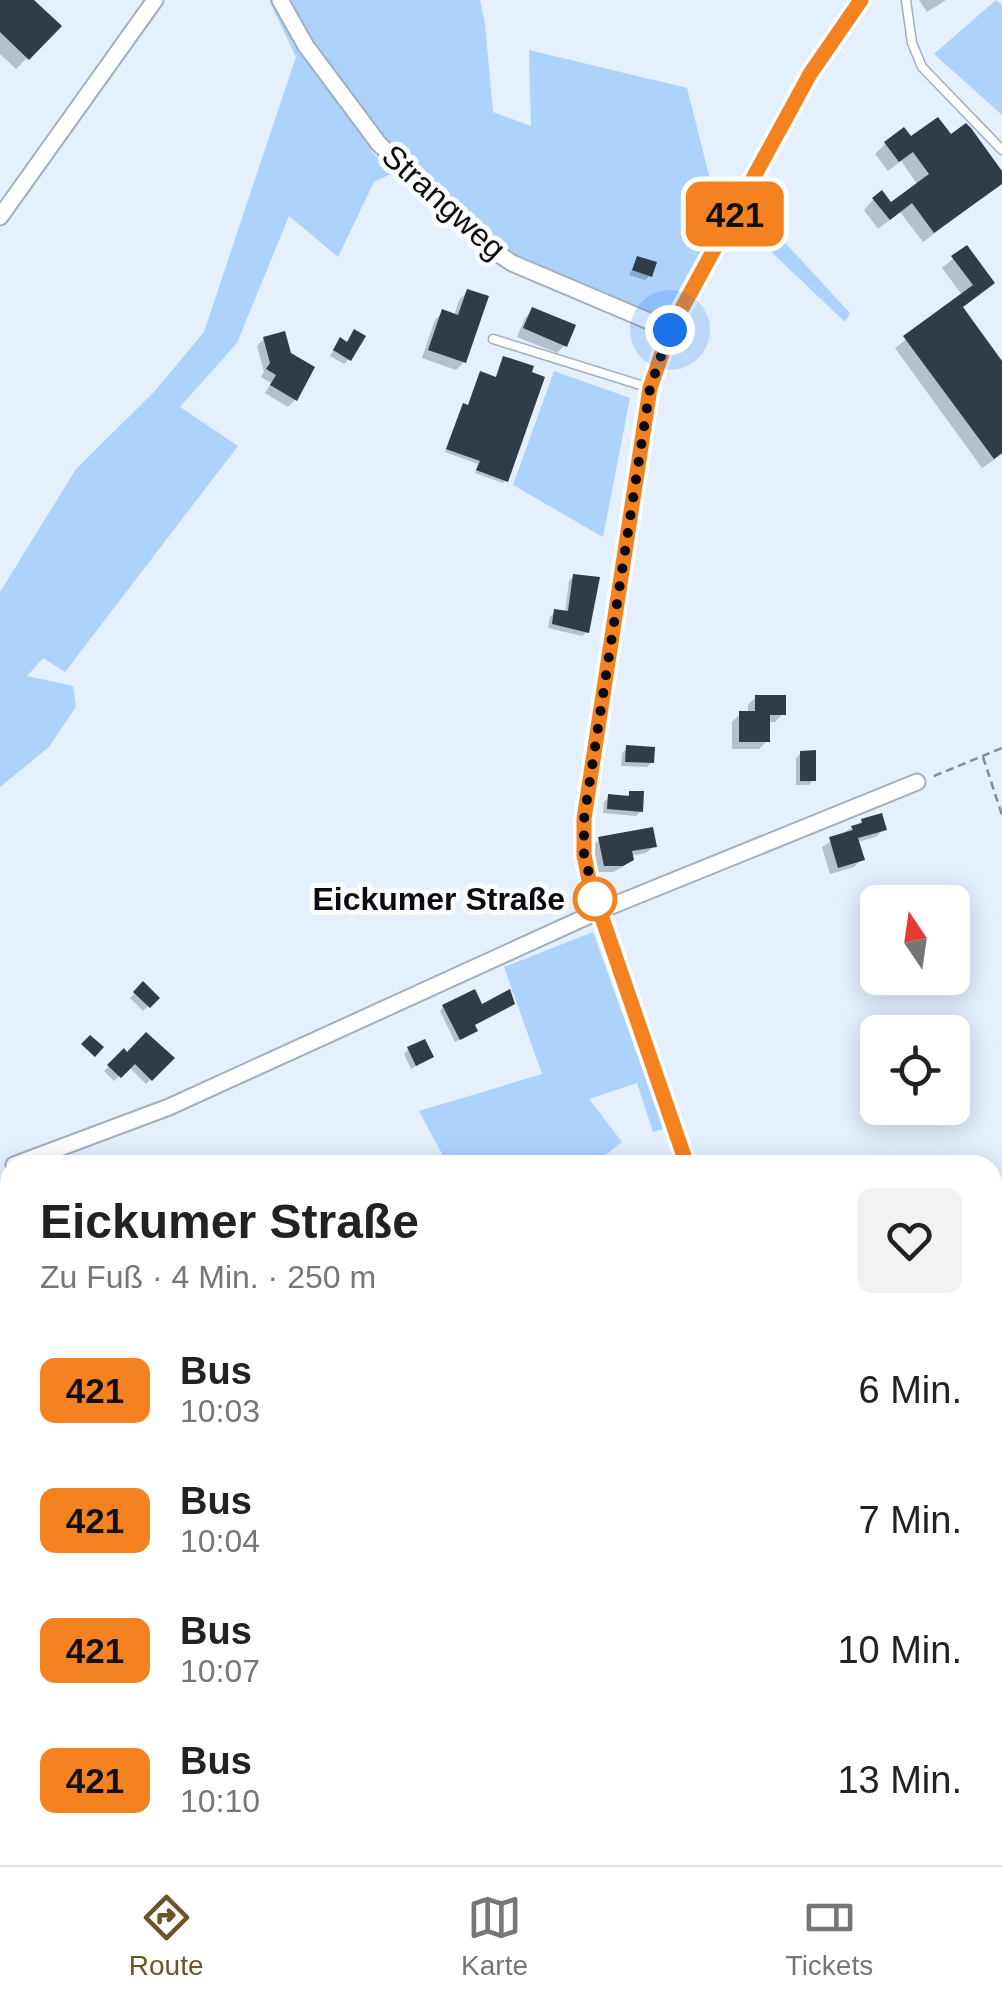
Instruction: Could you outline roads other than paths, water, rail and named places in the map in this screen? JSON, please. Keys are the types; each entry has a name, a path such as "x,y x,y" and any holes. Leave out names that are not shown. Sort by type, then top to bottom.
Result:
{"street":[{"path":"0,217 155,0"},
{"name":"Strangweg","path":"280,0 306,46 379,144 494,250 512,263 670,330"},
{"path":"684,1155 599,911 584,855 584,819 650,388 670,330 810,74 861,0"},
{"path":"41,1155 169,1107 599,911 917,782"}],"lane":[{"path":"906,0 912,42 922,67 1002,150"},
{"path":"493,339 650,388"}],"place":[{"name":"Eickumer Straße","path":"595,899"}]}
